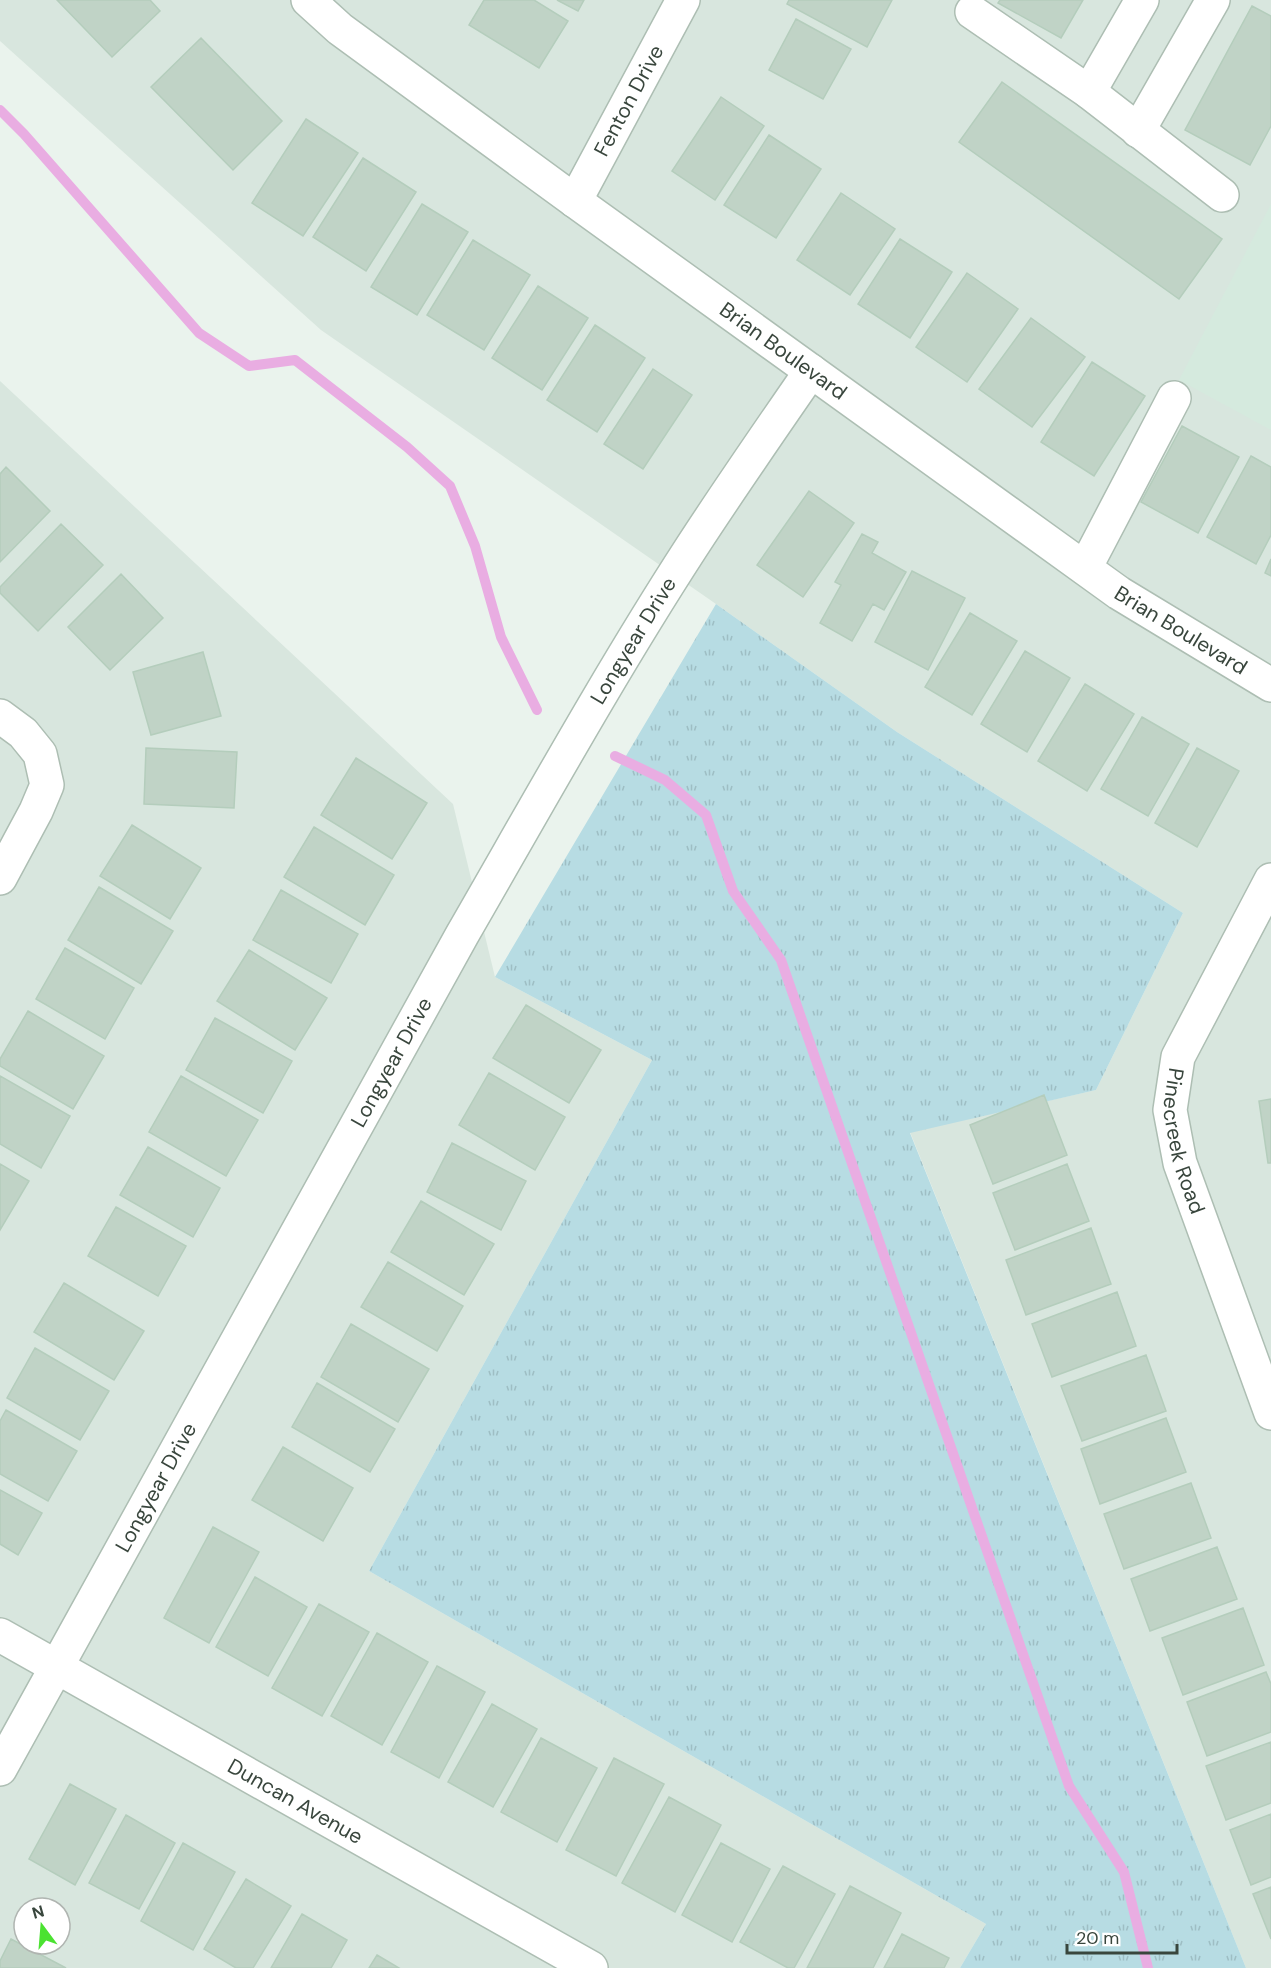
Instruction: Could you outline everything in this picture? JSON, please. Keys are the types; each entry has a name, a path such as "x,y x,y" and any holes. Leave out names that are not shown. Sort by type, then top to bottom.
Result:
{"street":[{"name":"Brian Boulevard","path":"308,0 340,29 574,201 1119,593 1271,686"},
{"name":"Fenton Drive","path":"574,201 683,0"},
{"path":"1089,92 1142,0"},
{"path":"1138,131 1213,0"},
{"path":"972,12 1089,92 1222,195"},
{"name":"Longyear Drive","path":"0,1769 462,935 532,814 691,547 811,370"},
{"path":"1085,568 1174,398"},
{"path":"0,716 22,733 40,754 47,785 0,879"},
{"name":"Pinecreek Road","path":"1271,880 1178,1057 1170,1110 1180,1163 1271,1413"},
{"name":"Duncan Avenue","path":"0,1635 591,1968"}],"shaded area":[{"path":"0,0 1271,0 1271,1968 1246,1968 910,1132 1096,1090 1183,913 897,732 321,330 0,41"},
{"path":"1271,204 1271,430 1179,380"},
{"path":"0,381 453,804 495,977 652,1060 369,1571 986,1924 960,1968 0,1968"}],"green space":[{"path":"716,604 897,732 1183,913 1096,1090 910,1133 1246,1968 960,1968 986,1924 369,1571 652,1060 495,977"}],"building":[{"path":"57,0 150,0 160,11 112,57"},
{"path":"484,0 534,0 568,21 539,68 469,25"},
{"path":"557,0 584,0 578,11"},
{"path":"789,0 892,0 867,47 787,4"},
{"path":"1000,0 1083,0 1061,38 998,3"},
{"path":"1252,6 1271,16 1271,126 1250,165 1185,130"},
{"path":"796,19 851,49 823,99 769,70"},
{"path":"201,38 282,121 233,170 151,87"},
{"path":"1002,82 1222,239 1179,299 959,142"},
{"path":"721,97 764,126 715,200 672,171"},
{"path":"306,119 358,153 303,236 252,203"},
{"path":"769,135 821,169 776,238 724,205"},
{"path":"363,158 416,192 366,271 313,237"},
{"path":"841,193 895,229 850,295 797,260"},
{"path":"422,204 468,232 417,315 371,287"},
{"path":"900,239 952,272 910,338 858,304"},
{"path":"473,240 530,275 484,350 427,315"},
{"path":"967,273 1018,309 967,382 916,347"},
{"path":"538,286 588,318 542,390 492,358"},
{"path":"1031,318 1085,357 1032,427 979,389"},
{"path":"595,325 645,358 597,432 547,400"},
{"path":"1092,362 1145,396 1094,476 1041,442"},
{"path":"653,369 692,395 643,469 604,444"},
{"path":"1182,426 1239,457 1198,533 1141,502"},
{"path":"1251,456 1271,467 1271,535 1256,564 1207,537"},
{"path":"6,467 50,511 0,562 0,474"},
{"path":"809,491 854,523 803,597 757,565"},
{"path":"61,524 103,565 38,631 0,593 0,587"},
{"path":"862,534 878,542 872,553 906,572 884,610 873,604 852,641 820,623 841,585 835,582"},
{"path":"1271,559 1271,576 1265,573"},
{"path":"912,571 965,598 928,670 875,642"},
{"path":"121,574 163,618 110,670 68,627"},
{"path":"970,613 1017,641 972,715 925,687"},
{"path":"1025,651 1070,678 1027,752 981,724"},
{"path":"203,652 221,716 151,735 133,672"},
{"path":"1085,684 1134,714 1087,791 1038,761"},
{"path":"1142,717 1189,744 1148,816 1101,789"},
{"path":"146,748 237,752 234,808 144,804"},
{"path":"1197,748 1239,771 1197,847 1155,823"},
{"path":"356,758 427,803 392,859 321,815"},
{"path":"132,825 201,868 170,919 100,876"},
{"path":"314,827 394,875 365,925 284,877"},
{"path":"99,887 173,931 141,984 68,940"},
{"path":"281,890 358,934 331,983 253,940"},
{"path":"65,948 134,988 105,1039 36,999"},
{"path":"249,950 327,998 295,1050 217,1001"},
{"path":"526,1005 601,1050 569,1103 493,1058"},
{"path":"28,1011 104,1056 73,1109 0,1066 0,1059"},
{"path":"215,1018 292,1061 263,1113 186,1070"},
{"path":"489,1073 565,1117 535,1170 459,1125"},
{"path":"0,1076 70,1116 41,1168 0,1144"},
{"path":"181,1076 258,1120 226,1176 149,1132"},
{"path":"1044,1095 1067,1155 993,1184 970,1125"},
{"path":"1271,1099 1271,1163 1268,1163 1259,1101"},
{"path":"452,1143 526,1181 501,1230 427,1192"},
{"path":"148,1147 220,1188 193,1237 120,1195"},
{"path":"0,1164 29,1181 0,1230"},
{"path":"1067,1164 1089,1221 1015,1250 993,1193"},
{"path":"421,1201 494,1244 464,1295 391,1252"},
{"path":"116,1207 186,1246 158,1296 88,1256"},
{"path":"1091,1228 1111,1284 1026,1315 1006,1260"},
{"path":"388,1262 463,1306 437,1351 361,1307"},
{"path":"64,1283 144,1331 114,1380 34,1332"},
{"path":"1117,1292 1136,1346 1052,1377 1032,1324"},
{"path":"351,1324 429,1369 398,1422 321,1377"},
{"path":"35,1348 109,1391 80,1440 7,1398"},
{"path":"1146,1355 1166,1411 1082,1441 1061,1386"},
{"path":"317,1383 395,1429 370,1472 292,1427"},
{"path":"6,1410 77,1451 48,1501 0,1474 0,1421"},
{"path":"1166,1418 1186,1472 1100,1504 1081,1449"},
{"path":"283,1447 353,1488 323,1541 252,1500"},
{"path":"1191,1483 1211,1538 1124,1569 1104,1514"},
{"path":"0,1490 42,1513 18,1555 0,1544"},
{"path":"213,1527 259,1552 209,1643 164,1618"},
{"path":"1217,1547 1237,1599 1150,1631 1131,1579"},
{"path":"255,1577 307,1607 268,1676 216,1647"},
{"path":"319,1604 369,1632 322,1716 272,1688"},
{"path":"1243,1608 1264,1665 1183,1695 1162,1638"},
{"path":"377,1633 428,1662 382,1745 331,1716"},
{"path":"437,1666 485,1692 439,1778 391,1752"},
{"path":"1266,1672 1271,1684 1271,1732 1207,1756 1187,1702"},
{"path":"492,1704 537,1729 493,1807 448,1782"},
{"path":"541,1738 597,1768 557,1842 501,1812"},
{"path":"1271,1742 1271,1803 1226,1820 1206,1766"},
{"path":"614,1758 664,1784 616,1876 566,1850"},
{"path":"70,1784 116,1809 75,1885 29,1859"},
{"path":"669,1797 721,1825 675,1912 622,1883"},
{"path":"1271,1814 1271,1877 1251,1885 1230,1830"},
{"path":"126,1815 175,1843 139,1909 89,1883"},
{"path":"183,1843 235,1872 193,1950 141,1921"},
{"path":"721,1843 770,1869 732,1942 682,1915"},
{"path":"783,1866 835,1894 794,1968 788,1968 740,1942"},
{"path":"246,1879 291,1906 253,1968 236,1968 204,1949"},
{"path":"850,1886 901,1913 873,1968 807,1968"},
{"path":"1271,1887 1271,1939 1253,1894"},
{"path":"302,1914 347,1940 331,1968 271,1968"},
{"path":"902,1934 949,1958 944,1968 884,1968"},
{"path":"11,1939 12,1956 43,1956 66,1968 0,1968 0,1961"},
{"path":"377,1955 399,1968 369,1968"}],"waterway":[{"path":"0,110 24,134 199,333 249,366 295,360 407,447 450,486 475,546 501,637 537,710"},
{"path":"615,756 665,780 706,815 733,891 781,960 1069,1786 1124,1872 1148,1968"}]}
